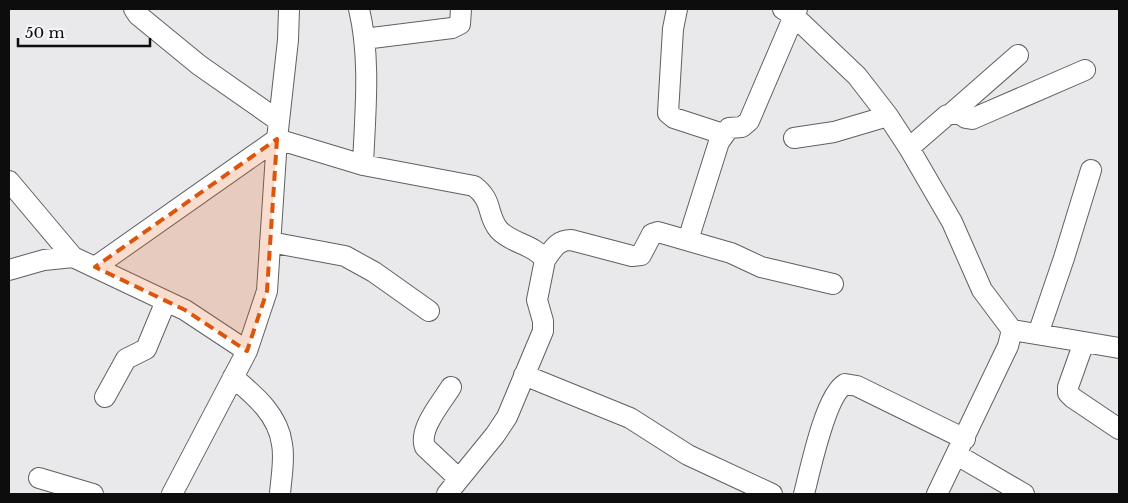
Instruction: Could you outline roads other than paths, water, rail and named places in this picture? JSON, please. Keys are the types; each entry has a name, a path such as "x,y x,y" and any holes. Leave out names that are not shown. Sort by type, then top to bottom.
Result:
{"street":[{"path":"134,9 138,15 278,130 363,165 474,186 484,194 493,222 500,232 540,252 545,260"},
{"path":"172,494 247,351 267,291 278,130 288,40 289,9"},
{"path":"359,9 364,39 366,91 363,165"},
{"path":"364,39 452,28 460,24 461,9"},
{"path":"677,9 673,30 668,113 674,118 723,134"},
{"path":"688,240 723,134 729,128 742,127 749,121 791,11 857,76 888,116 910,148 952,222 982,290 1012,330 1119,348"},
{"path":"910,148 947,114 953,112 1018,55"},
{"path":"953,112 972,119 1085,70"},
{"path":"794,138 834,132 888,116"},
{"path":"95,266 278,130"},
{"path":"1038,334 1091,170"},
{"path":"9,182 73,258"},
{"path":"451,387 427,427 423,442 453,486 495,435 506,417 542,331 543,321 537,300 545,260 557,244 564,240 571,240 632,256 641,255 652,234 658,232 731,253 761,267 833,284"},
{"path":"270,242 345,256 374,272 429,311"},
{"path":"9,270 44,260 73,258 95,266 185,310 247,351"},
{"path":"105,397 126,359 146,349 166,301"},
{"path":"937,494 1008,346 1012,330"},
{"path":"1084,342 1068,387 1068,393 1119,429"},
{"path":"524,375 630,418 688,455 772,494"},
{"path":"233,377 259,399 270,413 278,430 282,444 280,494"},
{"path":"804,494 822,425 836,394 845,384 857,386 961,447 1024,494"},
{"path":"39,478 93,494"}]}
